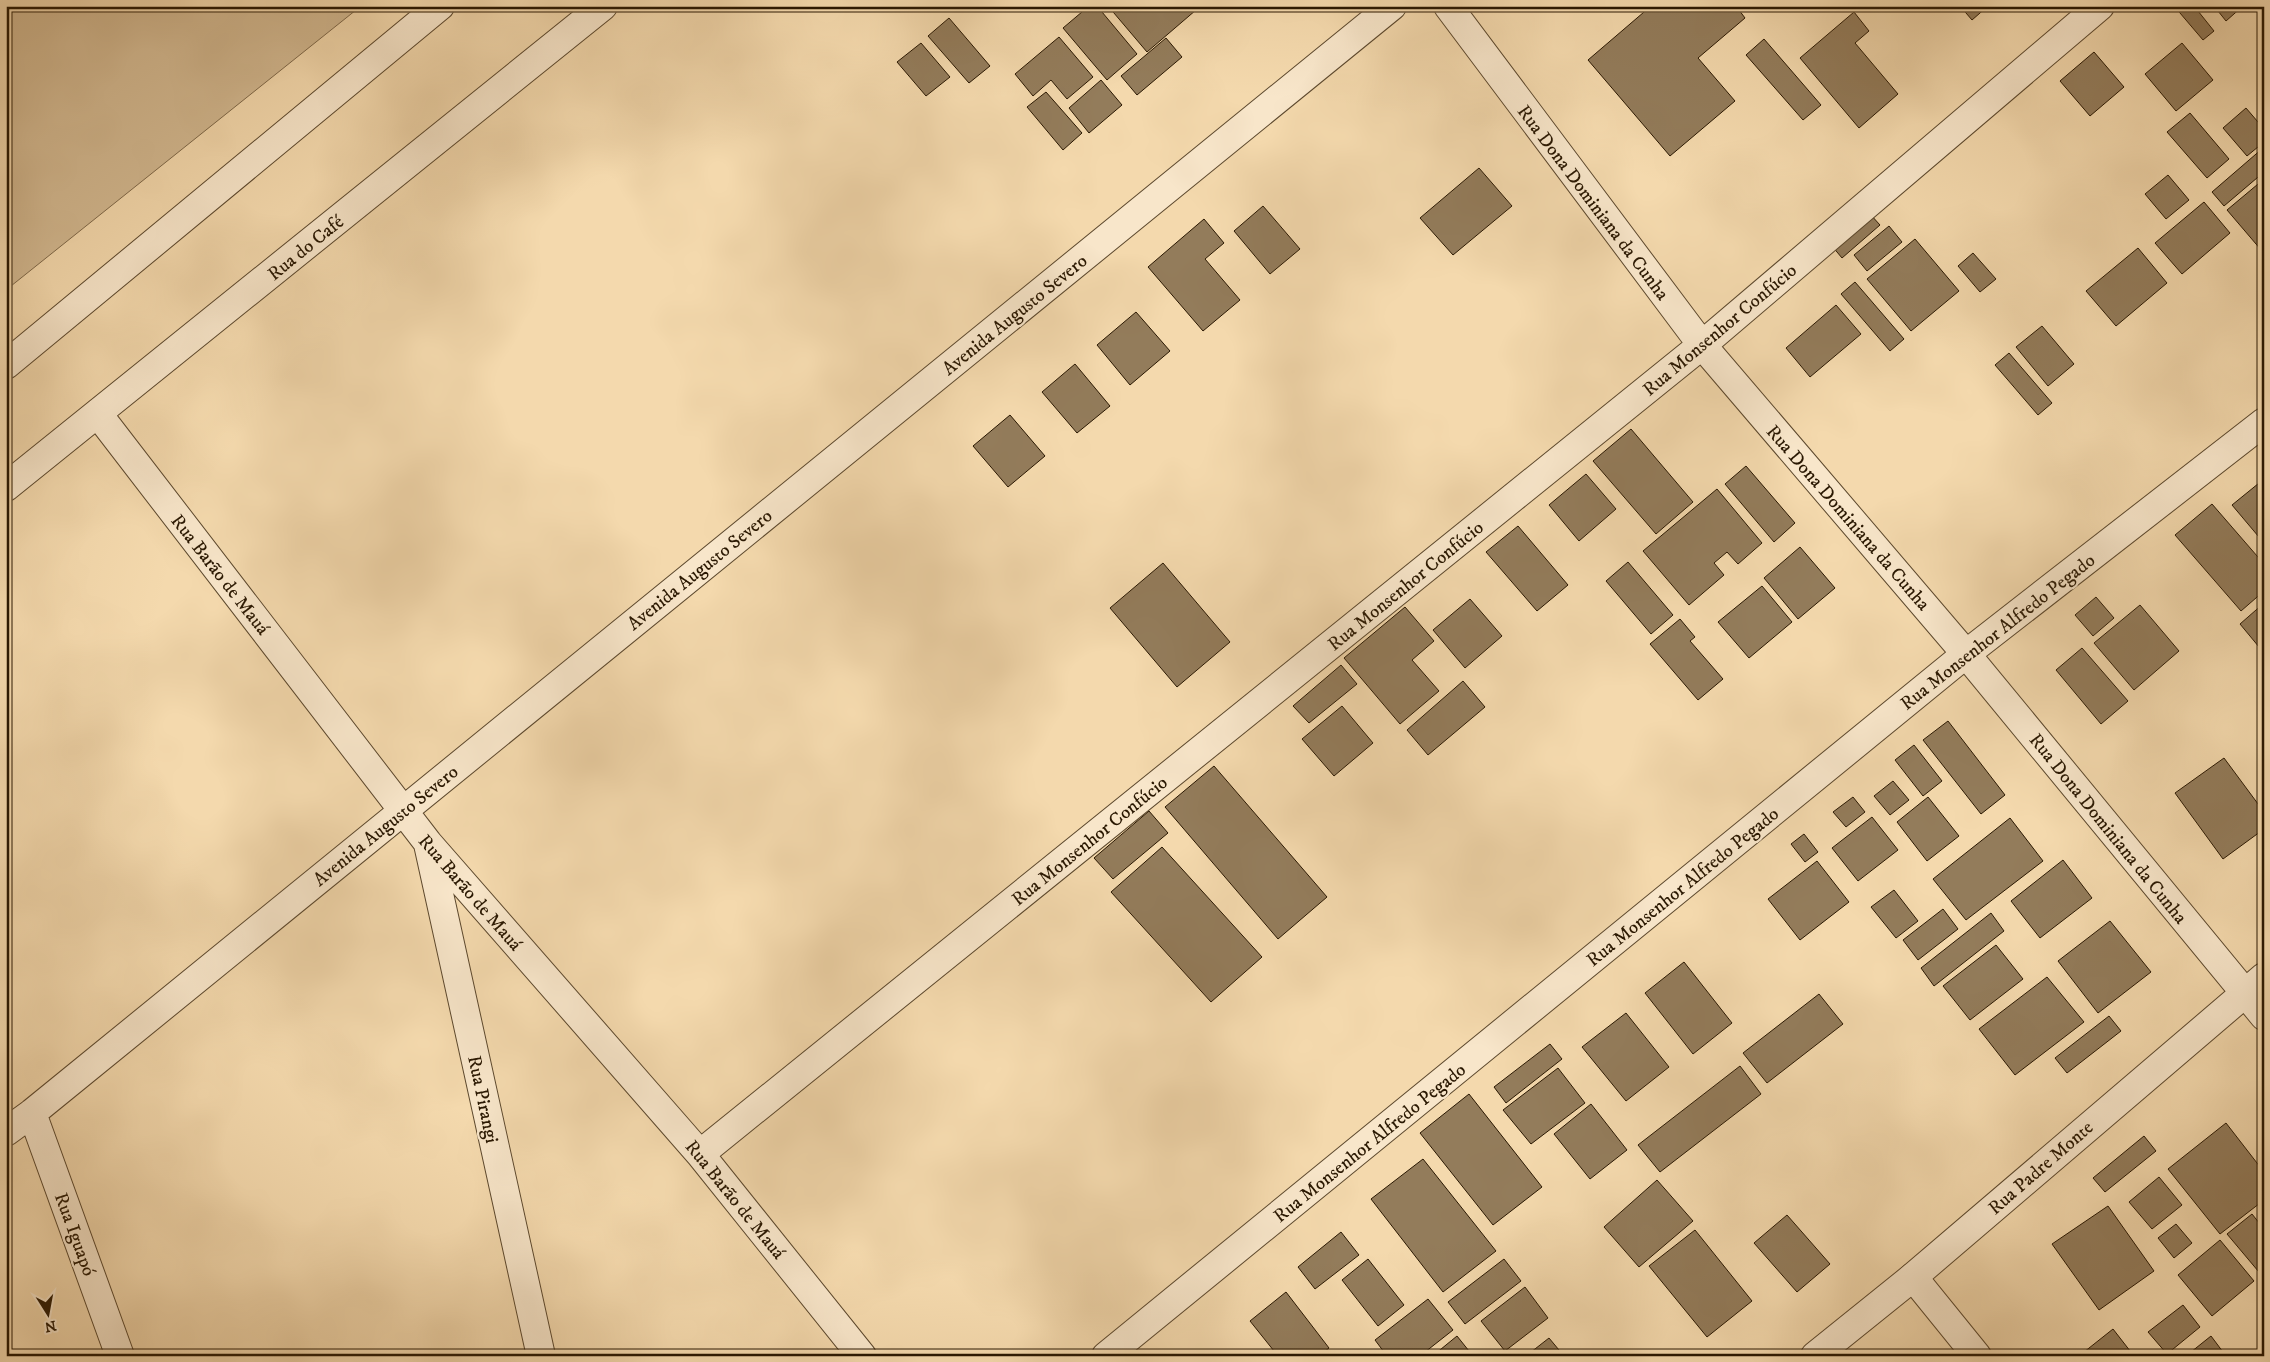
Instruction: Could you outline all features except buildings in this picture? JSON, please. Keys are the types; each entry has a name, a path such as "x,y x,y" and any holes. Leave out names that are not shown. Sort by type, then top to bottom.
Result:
{"street":[{"path":"6,364 440,6"},
{"name":"Rua do Café","path":"6,487 603,6"},
{"name":"Avenida Augusto Severo","path":"6,1132 32,1113 1392,6"},
{"name":"Rua Dona Dominiana da Cunha","path":"1448,6 1702,345 1966,654 2254,985 2264,1016"},
{"name":"Rua Monsenhor Confúcio","path":"700,1154 1702,345 2100,6"},
{"name":"Rua Barão de Mauá","path":"98,414 428,843 700,1154 862,1356"},
{"name":"Rua Monsenhor Alfredo Pegado","path":"1106,1356 1966,654 2264,422"},
{"name":"Rua Pirangi","path":"428,843 540,1356"},
{"name":"Rua Padre Monte","path":"1815,1356 1913,1277 2254,985"},
{"name":"Rua Iguapó","path":"32,1113 120,1356"},
{"path":"1913,1277 1977,1356"}],"shaded area":[{"path":"6,6 361,6 6,290"}]}
